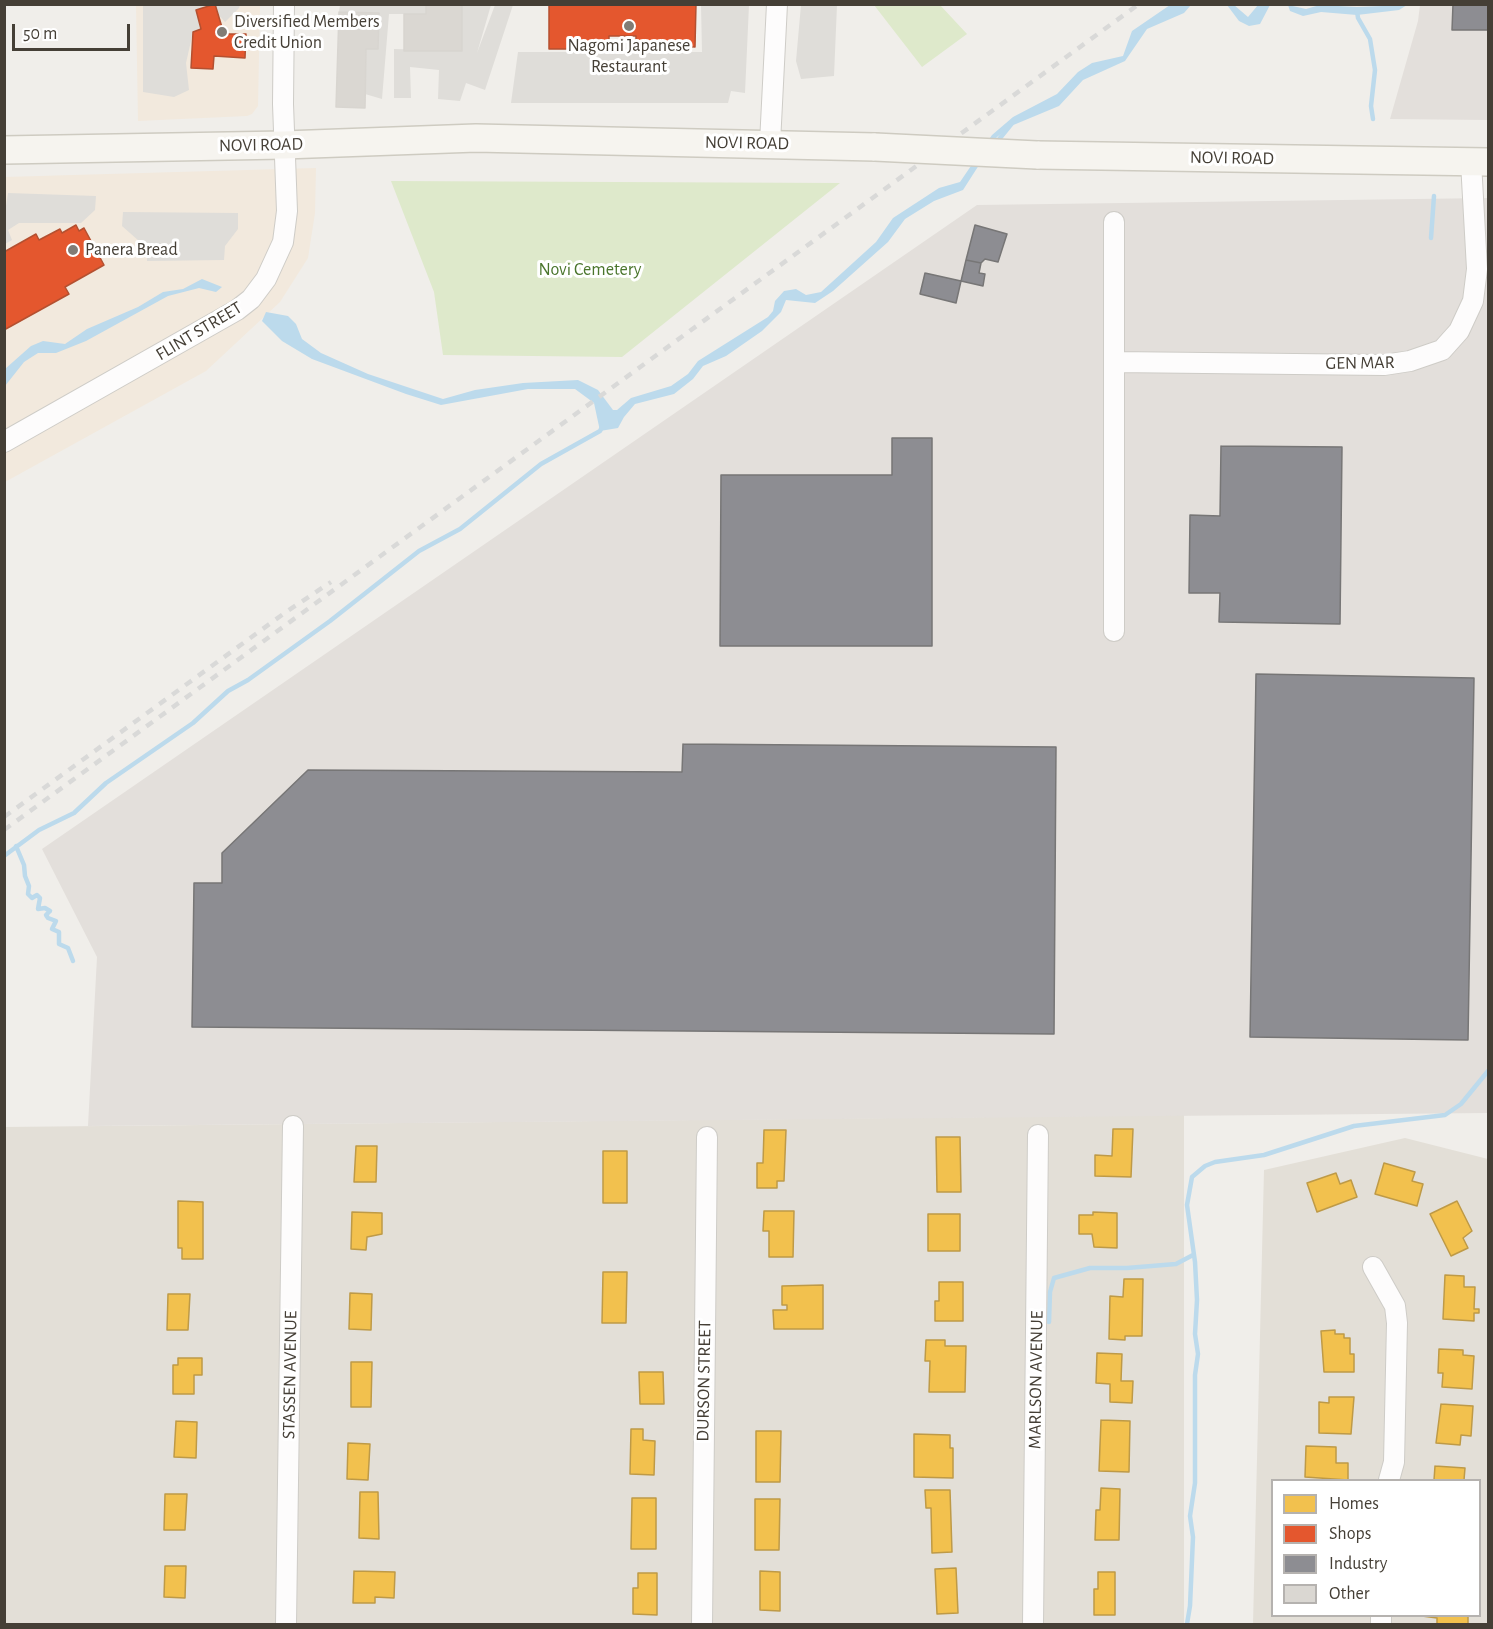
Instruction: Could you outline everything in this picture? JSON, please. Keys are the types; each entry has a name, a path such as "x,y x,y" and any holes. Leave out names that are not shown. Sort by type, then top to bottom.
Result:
{"main road":[{"name":"NOVI ROAD","path":"4,150 284,145 476,138 770,143 1037,155 1480,162"}],"street":[{"name":"FLINT STREET","path":"4,442 220,321 251,299 274,265 283,242 288,200 284,145 284,4"},
{"path":"770,143 777,4"},
{"name":"GEN MAR","path":"1114,362 1384,365 1410,361 1442,350 1459,331 1473,301 1477,269 1480,162"},
{"path":"1114,222 1114,631"},
{"name":"STASSEN AVENUE","path":"286,1624 293,1126"},
{"name":"MARLSON AVENUE","path":"1033,1624 1038,1135"},
{"name":"DURSON STREET","path":"702,1624 707,1137"},
{"path":"1373,1267 1395,1306 1397,1323 1394,1462 1389,1479"}],"shaded area":[{"path":"136,5 260,5 258,106 252,114 138,121"},
{"path":"143,5 240,5 225,22 217,13 201,29 193,32 186,63 189,90 174,97 143,92"},
{"path":"340,5 426,5 426,14 389,14 382,99 365,94 366,49 378,49 379,14 339,12"},
{"path":"462,5 491,5 477,53 495,5 513,5 485,90 466,83 460,101 438,99 439,70 410,67 411,98 394,98 394,49 462,51"},
{"path":"701,5 749,5 745,93 731,91 728,103 511,103 518,52 702,52"},
{"path":"801,5 837,5 834,76 801,79 796,61"},
{"path":"1420,5 1488,5 1488,120 1390,119 1418,21"},
{"path":"316,168 315,213 308,258 280,302 206,371 5,482 4,177"},
{"path":"8,193 96,196 95,210 81,223 19,223 8,230 12,240 5,244 5,212"},
{"path":"1488,198 1488,1113 88,1126 97,957 42,849 977,205"},
{"path":"123,212 238,213 238,229 225,246 224,260 147,261 147,248 122,226"},
{"path":"1184,1115 1184,1624 5,1624 4,1127"},
{"path":"1405,1138 1488,1159 1488,1624 1253,1624 1264,1170"}],"green space":[{"path":"874,5 940,5 967,34 922,67"},
{"name":"Novi Cemetery","path":"391,181 840,183 622,357 443,355 434,292"}],"water":[{"path":"1170,5 1191,5 1184,13 1147,29 1125,61 1083,80 1059,106 1011,126 997,137 963,190 934,201 905,219 888,242 833,291 815,303 786,300 781,312 762,331 726,356 703,366 693,379 674,394 635,404 618,428 600,431 594,403 575,389 528,389 441,405 312,359 282,341 262,321 266,312 288,316 296,324 302,339 321,353 368,374 443,399 475,390 523,383 578,380 598,390 613,410 617,410 631,398 671,386 688,374 698,361 768,317 773,311 775,301 784,291 796,289 806,295 821,292 876,242 893,218 939,188 960,182 992,135 1013,117 1057,94 1078,72 1092,63 1123,56 1132,31"},
{"path":"1227,5 1234,5 1248,17 1258,5 1270,5 1260,24 1249,26 1239,21"},
{"path":"1288,5 1306,9 1320,5 1357,7 1407,5 1399,10 1357,15 1321,12 1303,16 1290,11"},
{"path":"202,279 222,287 216,292 199,288 168,296 86,341 56,353 38,353 24,362 5,386 5,369 31,346 43,341 65,344 87,329 138,307 163,292 183,289"}],"building: Homes":[{"path":"1113,1129 1133,1129 1131,1177 1095,1176 1095,1155 1112,1156"},
{"path":"764,1130 786,1130 784,1181 777,1181 777,1188 757,1188 757,1163 763,1163"},
{"path":"936,1137 960,1137 961,1192 937,1192"},
{"path":"356,1146 377,1146 376,1182 354,1182"},
{"path":"603,1151 627,1151 627,1203 603,1203"},
{"path":"1384,1163 1415,1172 1412,1181 1423,1184 1417,1206 1375,1194"},
{"path":"1336,1173 1340,1184 1351,1180 1357,1197 1317,1212 1307,1183"},
{"path":"178,1201 203,1202 203,1259 182,1259 182,1248 178,1248"},
{"path":"1457,1201 1472,1231 1463,1238 1468,1248 1451,1256 1430,1214"},
{"path":"764,1211 794,1211 793,1257 769,1257 769,1231 763,1231"},
{"path":"352,1212 382,1213 382,1234 367,1237 366,1250 351,1249"},
{"path":"1093,1212 1117,1213 1117,1248 1094,1247 1092,1234 1079,1234 1079,1215 1093,1215"},
{"path":"928,1214 960,1214 960,1251 928,1251"},
{"path":"603,1272 627,1272 626,1323 602,1323"},
{"path":"1445,1275 1464,1276 1464,1287 1475,1287 1474,1309 1479,1309 1479,1313 1474,1313 1474,1321 1443,1319"},
{"path":"1124,1279 1143,1279 1142,1336 1125,1336 1125,1340 1109,1339 1110,1296 1123,1297"},
{"path":"939,1282 963,1282 963,1321 935,1321 935,1301 939,1301"},
{"path":"823,1285 823,1329 774,1329 773,1310 787,1310 787,1305 782,1305 782,1286"},
{"path":"350,1293 372,1294 371,1330 349,1329"},
{"path":"168,1294 190,1294 188,1330 167,1330"},
{"path":"1335,1330 1335,1334 1344,1334 1344,1338 1350,1338 1350,1354 1354,1354 1354,1372 1324,1372 1321,1331"},
{"path":"926,1340 945,1340 945,1346 966,1346 965,1392 929,1392 930,1361 925,1361"},
{"path":"1439,1349 1463,1350 1463,1355 1474,1356 1472,1389 1442,1387 1443,1373 1438,1373"},
{"path":"1097,1353 1122,1354 1121,1381 1133,1381 1132,1403 1110,1402 1110,1384 1096,1383"},
{"path":"178,1358 202,1358 202,1375 194,1375 194,1394 173,1394 173,1365 178,1365"},
{"path":"351,1362 372,1362 371,1407 351,1407"},
{"path":"639,1372 663,1372 664,1404 640,1404"},
{"path":"1329,1397 1354,1397 1351,1434 1319,1433 1319,1402 1329,1403"},
{"path":"1441,1404 1473,1406 1471,1436 1461,1435 1460,1445 1436,1443"},
{"path":"1101,1420 1130,1421 1129,1472 1099,1471"},
{"path":"176,1421 197,1422 196,1458 174,1457"},
{"path":"631,1429 643,1429 643,1440 655,1441 654,1475 630,1474"},
{"path":"756,1431 781,1431 780,1482 756,1482"},
{"path":"914,1434 950,1435 950,1448 953,1448 953,1478 914,1477"},
{"path":"348,1443 370,1444 368,1480 347,1479"},
{"path":"1306,1446 1336,1447 1336,1463 1348,1463 1348,1479 1305,1477"},
{"path":"1435,1466 1465,1468 1464,1479 1434,1479"},
{"path":"1101,1488 1120,1489 1119,1540 1095,1540 1096,1510 1100,1510"},
{"path":"925,1490 950,1490 952,1552 932,1553 931,1508 926,1508"},
{"path":"360,1492 378,1492 379,1539 359,1538"},
{"path":"165,1494 187,1494 185,1530 164,1530"},
{"path":"632,1498 656,1498 656,1549 631,1549"},
{"path":"755,1499 780,1499 779,1550 755,1550"},
{"path":"165,1566 186,1566 185,1598 164,1597"},
{"path":"956,1568 958,1613 937,1614 935,1569"},
{"path":"354,1571 395,1572 394,1598 375,1597 375,1603 353,1603"},
{"path":"760,1571 780,1572 780,1611 760,1610"},
{"path":"1098,1572 1115,1572 1115,1615 1094,1615 1094,1589 1098,1589"},
{"path":"638,1573 657,1573 657,1615 633,1614 633,1588 638,1588"},
{"path":"1430,1617 1468,1617 1468,1624 1437,1624 1437,1618"}],"building: Shops":[{"path":"215,4 224,34 246,34 245,58 214,56 213,69 191,68 193,32 201,29 196,10"},
{"path":"549,4 696,4 695,47 681,46 681,50 636,49 636,36 609,36 609,49 549,49"},
{"path":"76,225 79,231 84,228 104,265 65,287 69,294 4,330 4,252 36,234 39,240 60,229 62,233"}],"building: Industry":[{"path":"1453,4 1488,4 1488,30 1452,30"},
{"path":"975,225 1007,234 998,262 985,259 981,263 966,260"},
{"path":"966,260 981,263 979,273 985,274 983,286 961,281"},
{"path":"925,273 961,281 956,303 920,294"},
{"path":"892,438 932,438 932,646 720,646 721,475 892,475"},
{"path":"1221,446 1342,447 1340,624 1219,622 1220,593 1189,593 1190,515 1220,516"},
{"path":"1256,674 1474,678 1468,1040 1250,1037"},
{"path":"683,744 1056,747 1054,1034 192,1027 194,883 222,883 222,853 308,770 682,772"}],"building: Other":[{"path":"426,4 462,4 462,51 404,51 404,14 426,14"},
{"path":"339,12 379,13 378,49 366,49 365,108 336,107"}],"waterway":[{"path":"1357,11 1358,18 1370,39 1375,70 1371,106 1373,119"},
{"path":"996,143 1013,122"},
{"path":"1431,238 1434,196"},
{"path":"4,856 39,830 74,813 106,783 193,723 228,691 248,680 330,621 419,551 460,529 541,464 600,431 602,427"},
{"path":"16,846 24,865 29,886 28,894 32,898 37,895 40,898 38,909 45,908 50,911 46,915 56,921 52,929 59,932 59,944 68,948 73,961"},
{"path":"1187,1624 1193,1537 1190,1516 1195,1483 1195,1375 1198,1354 1195,1334 1197,1300 1195,1262 1187,1205 1192,1177 1205,1166 1215,1162 1264,1155 1354,1126 1445,1115 1461,1104 1488,1071"},
{"path":"1049,1322 1050,1292 1054,1278 1090,1268 1176,1264 1193,1255"}],"railway":[{"path":"4,830 1139,4"},
{"path":"4,817 286,612 331,582"}],"place":[{"name":"Nagomi Japanese Restaurant","path":"629,26"},
{"name":"Diversified Members Credit Union","path":"222,32"},
{"name":"Panera Bread","path":"73,250"}]}
